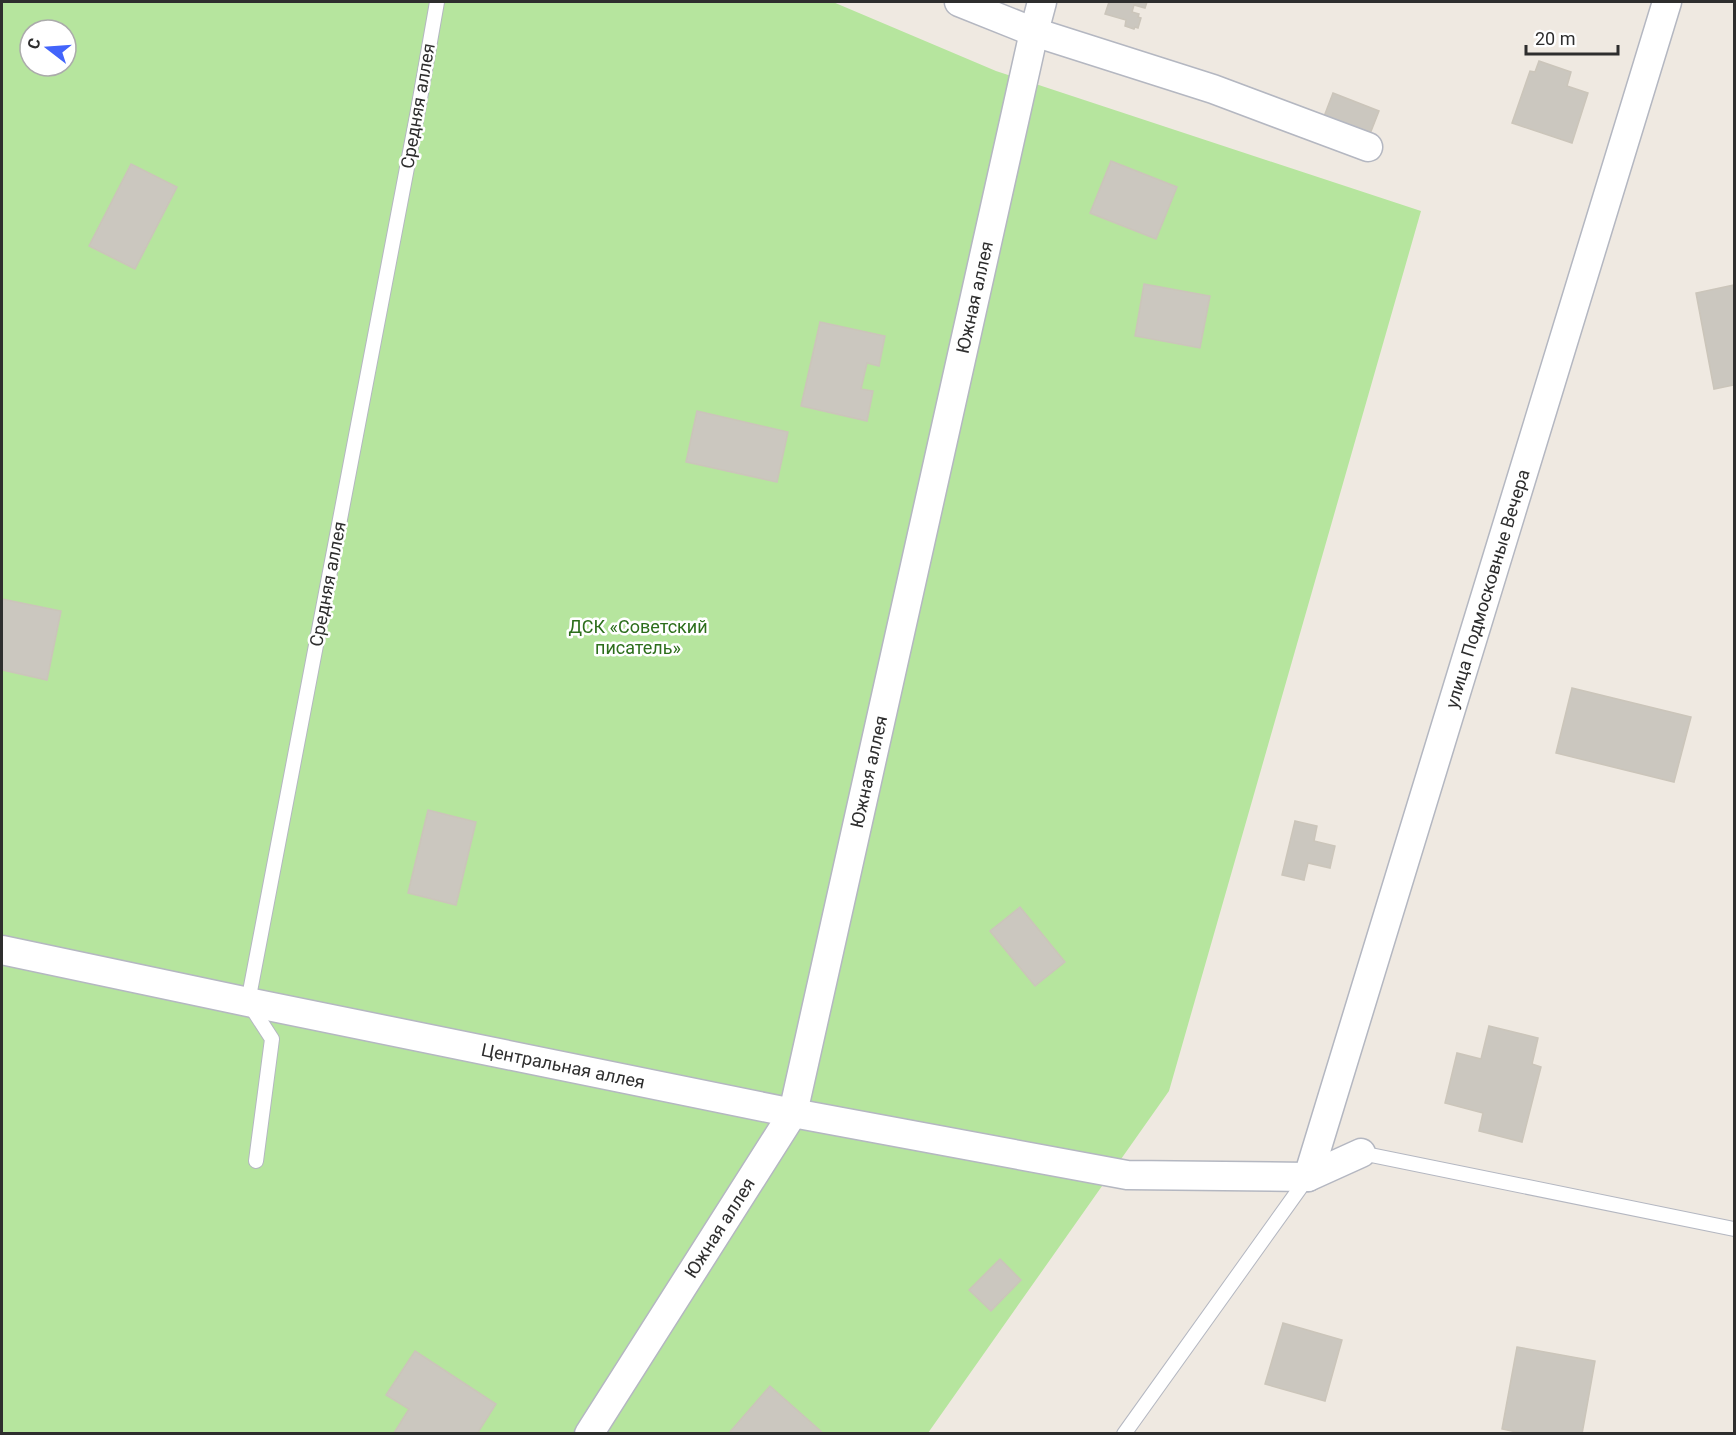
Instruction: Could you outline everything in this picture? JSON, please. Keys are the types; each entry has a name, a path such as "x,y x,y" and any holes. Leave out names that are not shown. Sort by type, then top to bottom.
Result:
{"street":[{"path":"959,2 1034,32 1213,88 1368,147"},
{"name":"Южная аллея","path":"589,1434 793,1113 1042,2"},
{"name":"улица Подмосковные Вечера","path":"1308,1177 1667,2"},
{"name":"Центральная аллея","path":"2,950 793,1113 1127,1175 1308,1177"},
{"path":"1308,1177 1361,1153"}],"lane":[{"name":"Средняя аллея","path":"248,1002 437,2"},
{"path":"248,1002 272,1039 256,1161"},
{"path":"1361,1153 1734,1229"},
{"path":"1124,1434 1308,1177"}],"green space":[{"name":"ДСК «Советский писатель»","path":"2,2 833,2 996,71 1421,211 1169,1091 928,1433 2,1434"}],"building":[{"path":"1109,2 1147,2 1145,8 1134,5 1132,12 1139,14 1138,17 1141,18 1138,28 1125,26 1126,20 1105,14"},
{"path":"1539,61 1571,72 1567,86 1588,93 1572,143 1512,123 1530,71 1535,72"},
{"path":"1333,93 1379,111 1366,144 1320,127"},
{"path":"1111,161 1177,187 1156,239 1090,213"},
{"path":"131,164 177,187 135,269 89,246"},
{"path":"1144,284 1210,296 1200,348 1135,336"},
{"path":"1734,285 1734,385 1714,389 1696,293"},
{"path":"820,322 885,336 879,366 867,363 861,389 873,391 867,421 801,406"},
{"path":"697,411 788,432 777,482 686,462"},
{"path":"2,599 61,611 47,680 2,670"},
{"path":"1572,688 1691,717 1674,782 1556,753"},
{"path":"428,810 476,822 456,905 408,893"},
{"path":"1295,821 1317,826 1314,841 1335,846 1330,868 1308,863 1304,880 1282,875"},
{"path":"1020,907 1065,962 1035,986 990,931"},
{"path":"1489,1026 1538,1038 1532,1064 1541,1067 1522,1142 1479,1131 1483,1113 1445,1103 1457,1053 1481,1059"},
{"path":"1000,1259 1021,1280 991,1311 969,1290"},
{"path":"1283,1323 1342,1340 1325,1401 1265,1384"},
{"path":"1517,1347 1595,1361 1582,1434 1526,1434 1502,1429"},
{"path":"415,1351 496,1404 477,1434 394,1433 409,1409 386,1395"},
{"path":"770,1386 824,1434 729,1433"}]}
